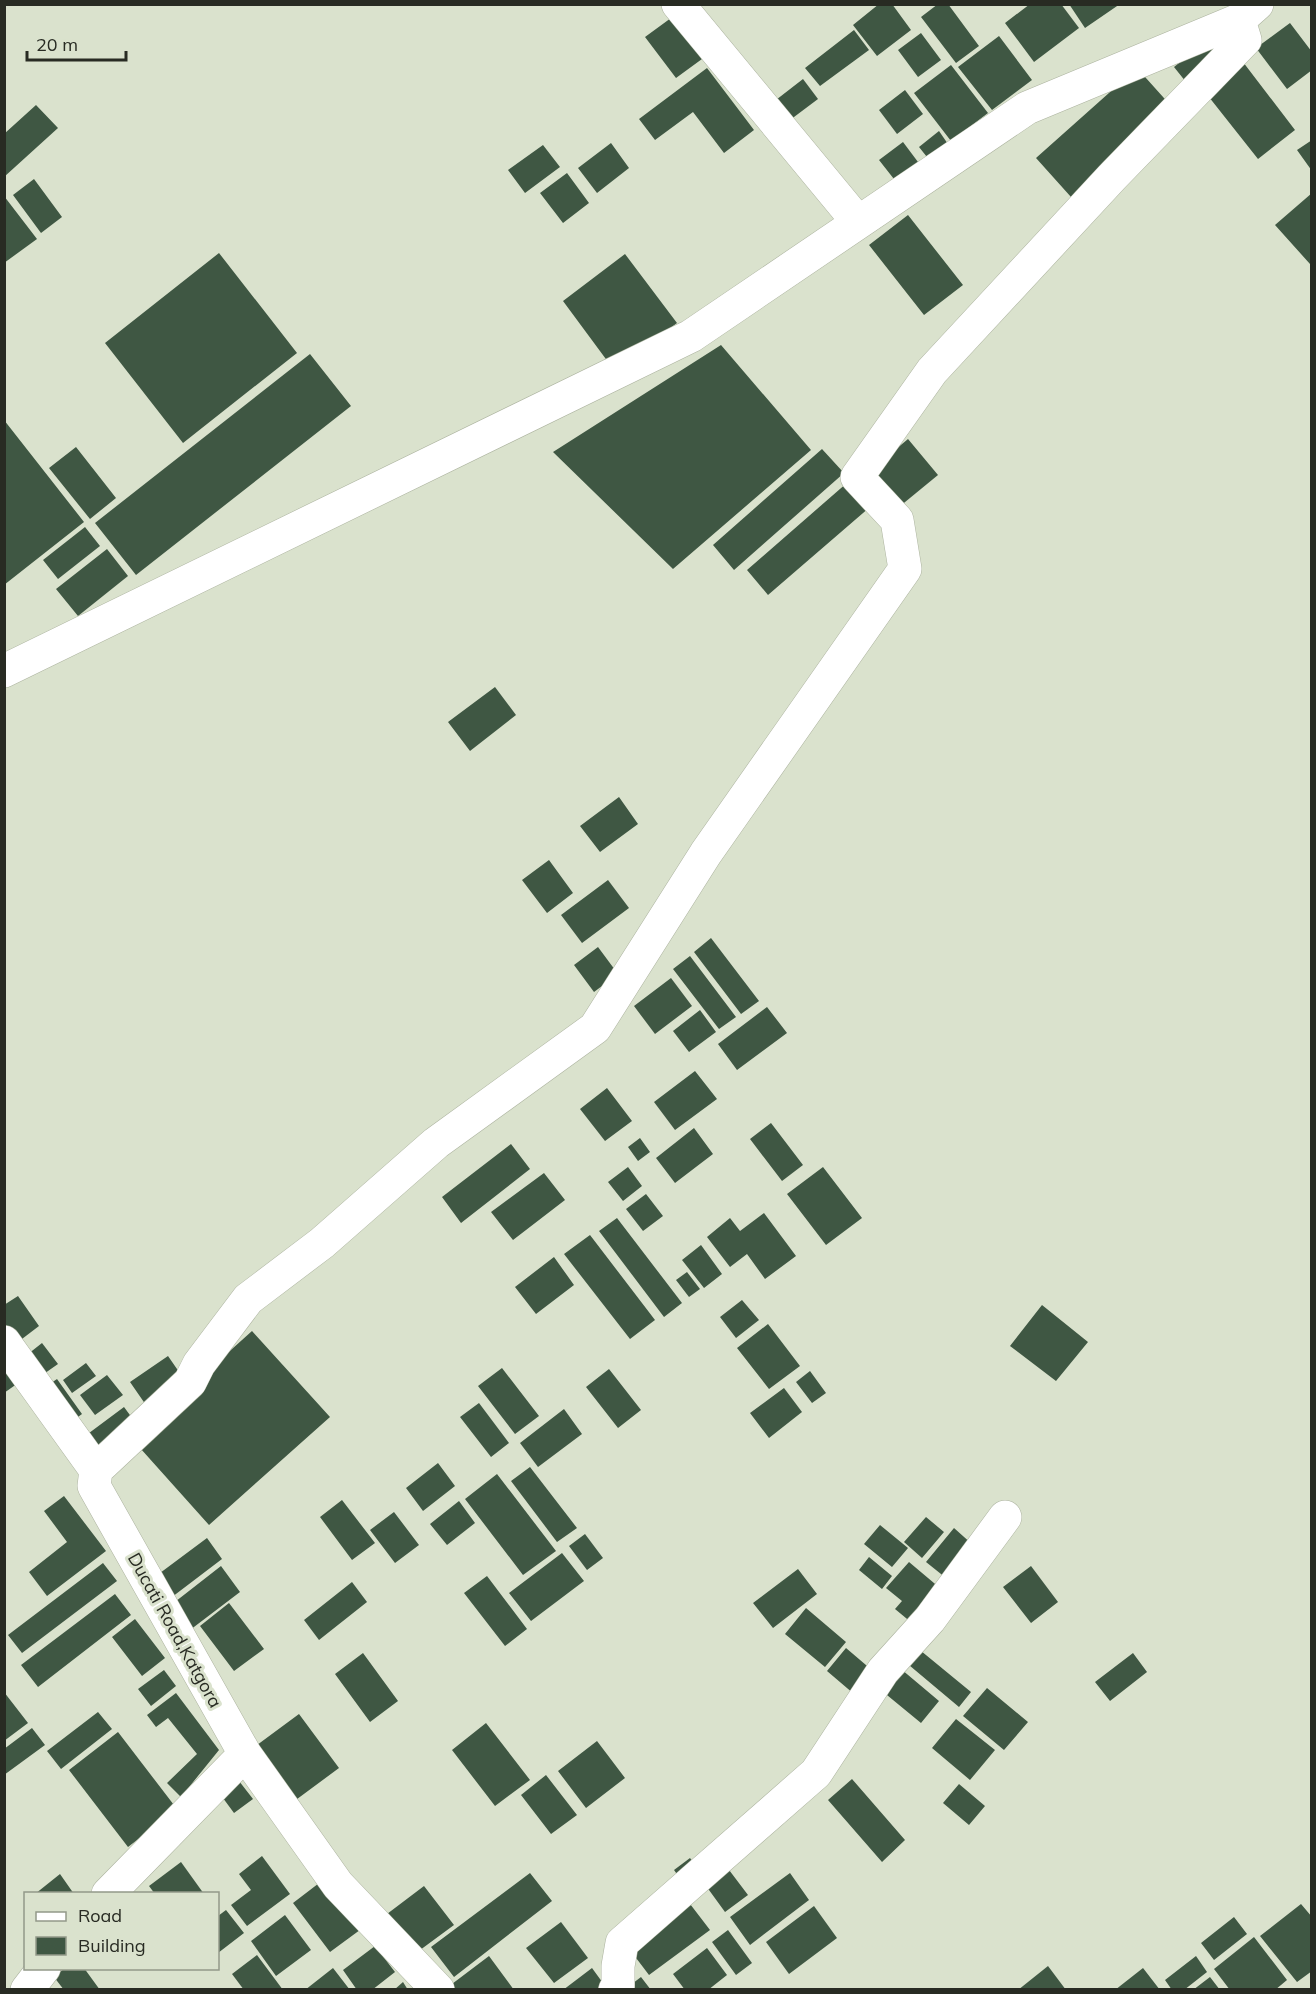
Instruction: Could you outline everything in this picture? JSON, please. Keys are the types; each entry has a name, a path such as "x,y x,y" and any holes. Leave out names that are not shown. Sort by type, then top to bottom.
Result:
{"street":[{"path":"678,4 858,222"},
{"path":"4,671 691,336 1027,108 1248,12 1245,40 1112,177 932,371 857,477 897,520 905,569 705,853 595,1028 436,1143 322,1243 248,1299 199,1364 190,1382 96,1470"},
{"name":"Ducati Road,Katgora","path":"4,1342 96,1470 94,1486 245,1754 338,1885 438,1989"},
{"path":"615,1989 618,1987 618,1966 622,1943 816,1773 883,1671 930,1619 1005,1517"},
{"path":"109,1892 245,1754"},
{"path":"27,1989 42,1970"}],"building":[{"path":"879,4 892,4 911,30 877,56 853,25"},
{"path":"938,4 948,4 979,46 956,63 921,17"},
{"path":"1030,4 1061,4 1079,28 1034,62 1005,23"},
{"path":"1069,4 1120,4 1085,28"},
{"path":"671,18 702,59 676,78 645,37"},
{"path":"1290,23 1312,52 1312,70 1287,89 1256,48"},
{"path":"1222,29 1234,44 1186,82 1174,67"},
{"path":"854,30 869,50 820,86 805,68"},
{"path":"921,33 941,60 918,77 898,50"},
{"path":"999,36 1032,80 992,110 958,67"},
{"path":"1243,62 1295,130 1258,159 1205,92"},
{"path":"951,65 988,113 951,141 914,93"},
{"path":"707,68 754,130 724,153 693,112 655,140 639,119"},
{"path":"1137,68 1172,107 1071,197 1036,158"},
{"path":"803,79 818,99 778,129 763,110"},
{"path":"905,90 923,114 897,134 879,110"},
{"path":"36,105 58,128 4,177 4,134"},
{"path":"939,131 950,147 931,162 919,147"},
{"path":"1312,140 1312,171 1297,150"},
{"path":"903,142 924,170 901,188 879,160"},
{"path":"611,143 629,168 597,193 578,168"},
{"path":"543,145 560,167 525,193 508,170"},
{"path":"567,173 589,203 563,223 540,193"},
{"path":"34,179 62,217 41,233 13,195"},
{"path":"1312,193 1312,263 1310,264 1275,225"},
{"path":"4,196 37,239 4,263"},
{"path":"908,215 963,285 924,315 869,245"},
{"path":"219,253 297,353 183,443 105,343"},
{"path":"625,254 677,323 614,370 563,301"},
{"path":"721,345 811,450 673,569 553,452"},
{"path":"310,354 351,406 136,575 95,523"},
{"path":"4,420 84,522 4,585"},
{"path":"908,439 938,475 899,507 869,472"},
{"path":"76,447 116,498 90,519 49,468"},
{"path":"822,449 844,473 734,570 713,545"},
{"path":"848,482 870,507 768,595 747,570"},
{"path":"85,527 100,546 58,579 43,560"},
{"path":"107,549 128,576 78,616 56,589"},
{"path":"495,687 516,715 470,751 448,722"},
{"path":"619,797 638,824 600,852 580,826"},
{"path":"549,860 573,893 547,913 522,880"},
{"path":"608,880 629,908 582,943 561,915"},
{"path":"711,938 759,1001 741,1014 694,952"},
{"path":"598,947 618,974 594,992 574,965"},
{"path":"690,956 736,1017 719,1029 673,969"},
{"path":"671,978 692,1006 655,1034 634,1006"},
{"path":"767,1007 787,1033 737,1070 718,1044"},
{"path":"700,1010 716,1032 689,1052 673,1031"},
{"path":"695,1071 717,1099 675,1130 654,1102"},
{"path":"607,1088 632,1121 605,1141 580,1109"},
{"path":"771,1123 803,1165 782,1181 750,1139"},
{"path":"694,1128 713,1154 675,1183 656,1158"},
{"path":"640,1138 650,1152 638,1161 628,1147"},
{"path":"511,1144 530,1169 461,1223 442,1197"},
{"path":"628,1167 642,1186 623,1201 608,1182"},
{"path":"823,1167 862,1218 826,1245 787,1194"},
{"path":"544,1173 565,1200 513,1240 491,1212"},
{"path":"646,1194 663,1216 643,1231 626,1209"},
{"path":"764,1213 796,1256 765,1279 747,1254 730,1267 707,1237 730,1218 740,1231"},
{"path":"617,1218 682,1303 664,1317 599,1231"},
{"path":"590,1235 655,1320 630,1339 564,1254"},
{"path":"701,1245 722,1274 704,1288 682,1260"},
{"path":"554,1257 574,1285 536,1314 515,1287"},
{"path":"687,1272 700,1289 689,1297 676,1280"},
{"path":"18,1296 39,1326 18,1342 4,1324 4,1305"},
{"path":"742,1300 759,1320 736,1338 720,1317"},
{"path":"1042,1305 1088,1342 1056,1381 1010,1346"},
{"path":"768,1324 800,1366 769,1389 737,1348"},
{"path":"252,1331 330,1417 209,1525 132,1439"},
{"path":"42,1343 58,1364 38,1378 23,1358"},
{"path":"168,1356 186,1382 148,1408 130,1382"},
{"path":"4,1359 21,1381 4,1393"},
{"path":"86,1363 96,1376 72,1393 63,1380"},
{"path":"502,1368 539,1416 515,1434 478,1386"},
{"path":"609,1369 641,1410 618,1428 586,1387"},
{"path":"810,1371 826,1393 812,1403 796,1382"},
{"path":"107,1375 123,1395 95,1415 80,1395"},
{"path":"57,1379 82,1414 67,1425 41,1390"},
{"path":"784,1388 802,1412 769,1438 750,1413"},
{"path":"479,1403 509,1443 491,1457 460,1417"},
{"path":"124,1407 138,1426 91,1462 77,1442"},
{"path":"564,1409 582,1434 538,1467 520,1443"},
{"path":"438,1463 455,1486 423,1511 406,1488"},
{"path":"530,1467 577,1528 557,1542 511,1481"},
{"path":"497,1474 556,1551 523,1575 465,1499"},
{"path":"64,1496 106,1551 47,1596 29,1572 67,1542 44,1511"},
{"path":"342,1500 375,1543 352,1560 320,1517"},
{"path":"459,1501 475,1523 447,1545 430,1524"},
{"path":"394,1512 419,1545 395,1563 370,1530"},
{"path":"926,1517 944,1532 922,1558 904,1542"},
{"path":"880,1525 908,1548 892,1567 864,1544"},
{"path":"954,1528 973,1545 946,1578 926,1562"},
{"path":"585,1534 603,1558 587,1570 569,1546"},
{"path":"207,1538 222,1559 172,1597 156,1576"},
{"path":"562,1553 584,1581 531,1621 509,1593"},
{"path":"869,1557 892,1576 882,1589 859,1570"},
{"path":"909,1562 947,1594 918,1628 895,1609 902,1601 886,1588"},
{"path":"103,1563 117,1581 22,1653 8,1635"},
{"path":"221,1566 240,1592 190,1630 171,1605"},
{"path":"1031,1566 1058,1602 1031,1623 1003,1587"},
{"path":"798,1569 817,1594 773,1628 753,1603"},
{"path":"487,1576 527,1629 505,1646 464,1593"},
{"path":"352,1582 367,1602 319,1640 304,1620"},
{"path":"115,1594 131,1615 38,1687 21,1665"},
{"path":"229,1603 264,1649 234,1671 200,1626"},
{"path":"806,1608 846,1642 825,1667 785,1634"},
{"path":"135,1619 165,1658 142,1676 112,1637"},
{"path":"915,1646 971,1692 959,1707 903,1660"},
{"path":"846,1648 873,1671 854,1694 827,1671"},
{"path":"363,1653 398,1701 370,1722 335,1674"},
{"path":"1133,1653 1147,1672 1110,1701 1095,1682"},
{"path":"895,1664 939,1701 921,1723 876,1686"},
{"path":"164,1670 176,1686 151,1706 138,1689"},
{"path":"987,1688 1028,1722 1004,1750 963,1716"},
{"path":"4,1692 28,1723 4,1741"},
{"path":"176,1693 219,1750 181,1797 167,1783 197,1754 168,1718 156,1727 147,1715"},
{"path":"98,1712 112,1729 61,1769 47,1751"},
{"path":"299,1714 339,1768 289,1805 249,1751"},
{"path":"956,1719 995,1750 970,1780 932,1748"},
{"path":"486,1723 530,1780 495,1806 452,1750"},
{"path":"32,1728 45,1745 4,1775 4,1749"},
{"path":"118,1732 177,1809 128,1847 69,1770"},
{"path":"597,1741 625,1778 586,1808 558,1771"},
{"path":"546,1775 577,1815 551,1834 521,1795"},
{"path":"852,1779 905,1840 882,1862 828,1800"},
{"path":"239,1781 253,1799 234,1813 220,1794"},
{"path":"959,1784 985,1806 969,1825 943,1803"},
{"path":"262,1856 290,1894 247,1926 231,1905 251,1890 239,1874"},
{"path":"690,1858 700,1872 684,1884 674,1870"},
{"path":"181,1862 203,1892 154,1892 149,1886"},
{"path":"723,1862 748,1895 725,1912 701,1879"},
{"path":"530,1873 552,1901 454,1977 431,1947"},
{"path":"790,1873 809,1900 750,1945 730,1917"},
{"path":"60,1874 73,1892 38,1892"},
{"path":"327,1877 364,1927 330,1952 293,1903"},
{"path":"424,1886 454,1925 416,1953 387,1914"},
{"path":"687,1900 710,1930 649,1975 627,1946"},
{"path":"1301,1904 1312,1917 1312,1971 1297,1982 1260,1936"},
{"path":"814,1906 837,1938 789,1974 766,1942"},
{"path":"226,1910 244,1933 219,1952 219,1915"},
{"path":"285,1915 311,1950 276,1976 251,1941"},
{"path":"1234,1917 1247,1934 1214,1960 1201,1943"},
{"path":"561,1922 588,1958 554,1983 526,1948"},
{"path":"728,1930 752,1963 736,1975 712,1942"},
{"path":"1254,1937 1287,1980 1275,1990 1230,1990 1214,1969"},
{"path":"375,1946 395,1972 372,1990 357,1990 343,1970"},
{"path":"707,1948 727,1975 708,1990 685,1990 673,1974"},
{"path":"257,1955 283,1990 244,1990 232,1974"},
{"path":"489,1956 514,1990 450,1990 448,1987"},
{"path":"1196,1956 1207,1972 1184,1990 1172,1990 1165,1980"},
{"path":"1048,1966 1066,1990 1018,1990"},
{"path":"333,1968 350,1990 305,1990"},
{"path":"592,1968 608,1990 563,1990"},
{"path":"1143,1968 1160,1990 1115,1990"},
{"path":"63,1970 85,1970 100,1990 64,1990 54,1977"},
{"path":"641,1977 651,1990 624,1990"},
{"path":"1210,1977 1220,1990 1193,1990"},
{"path":"403,1982 408,1990 394,1990"}]}
